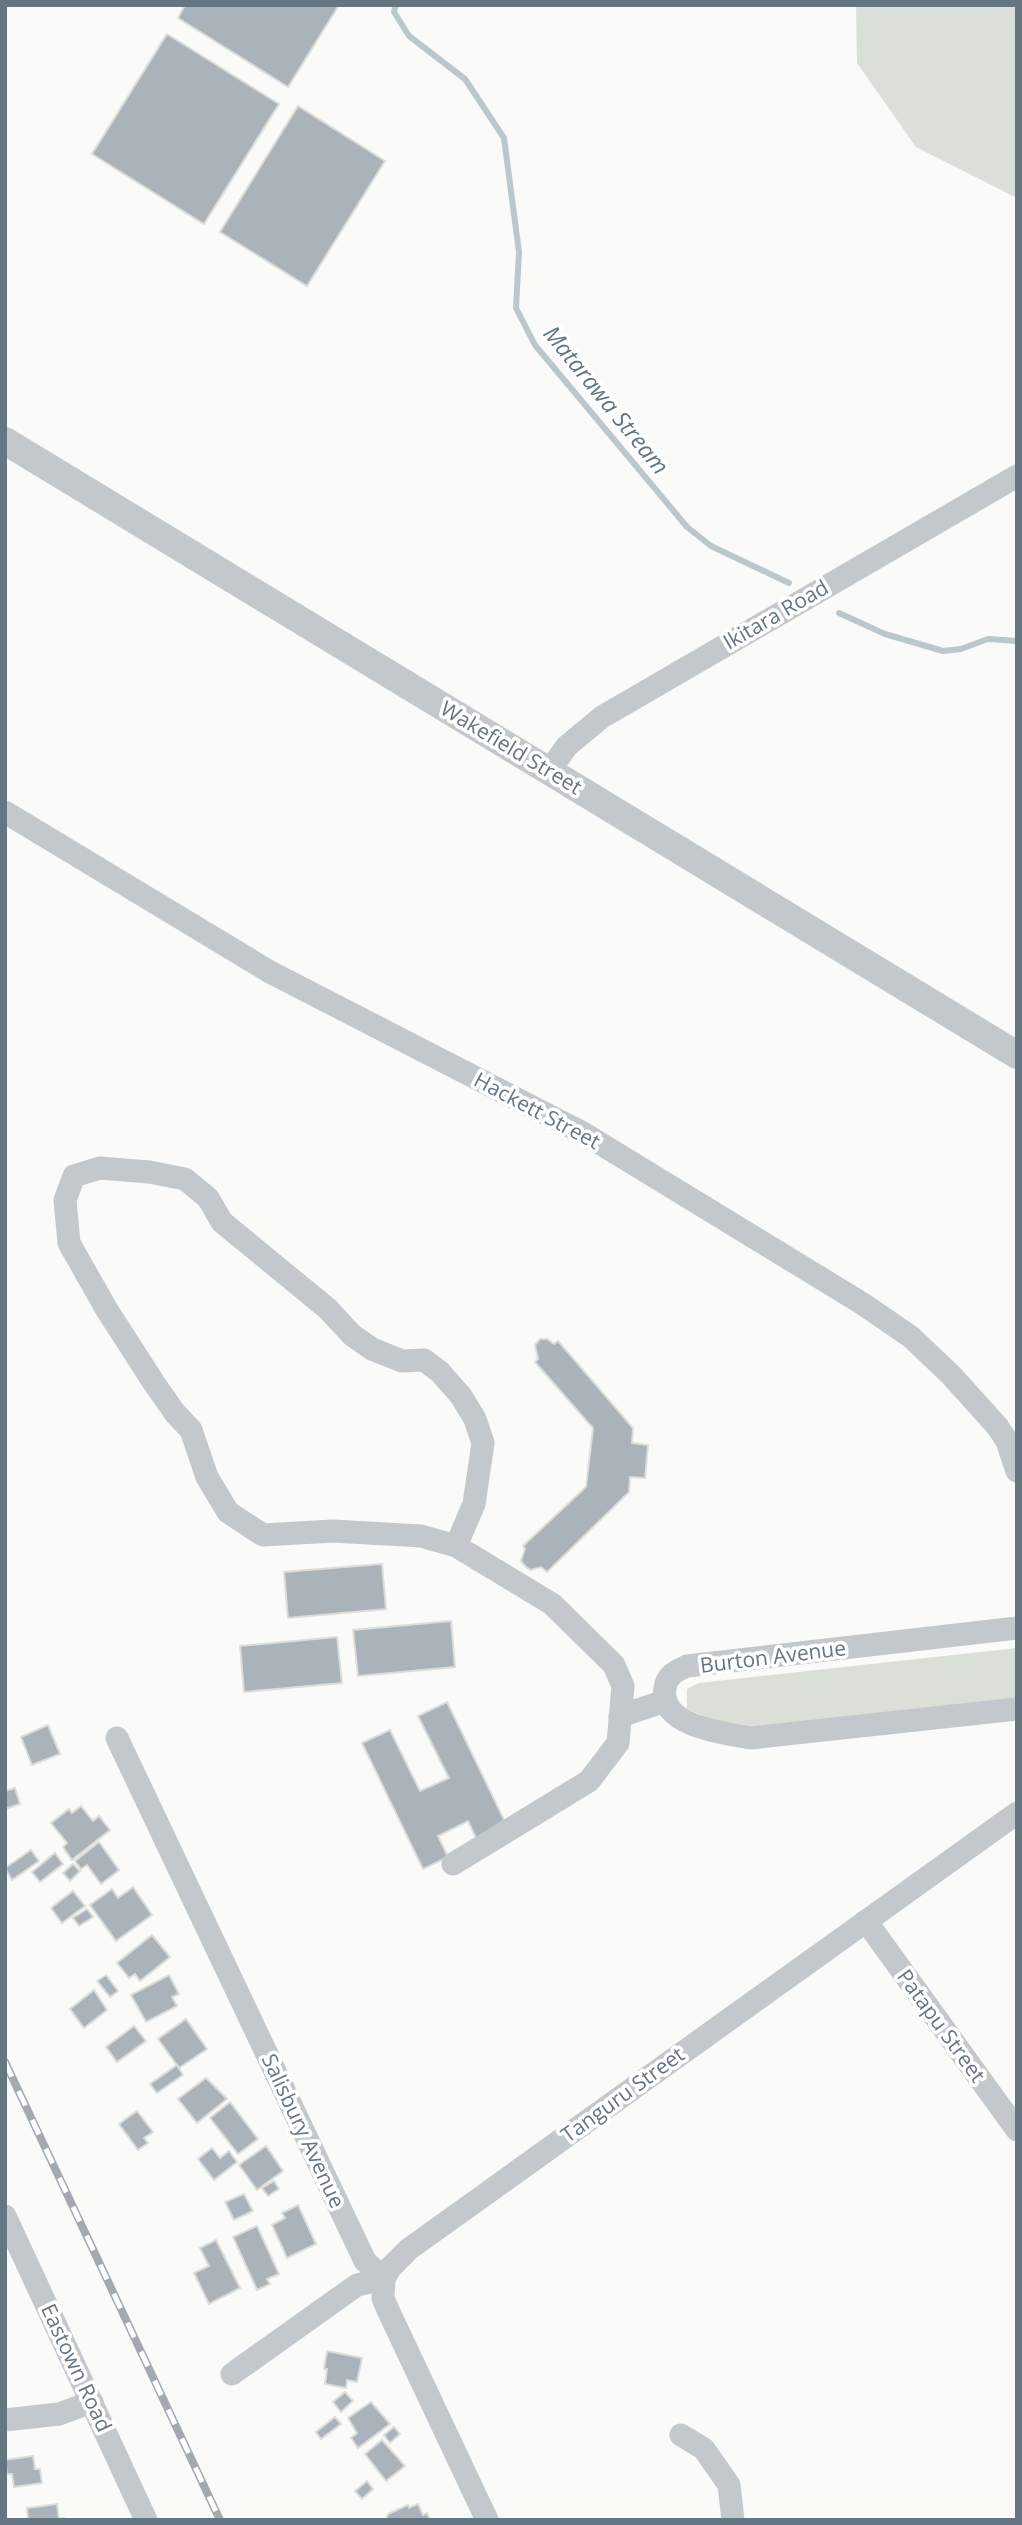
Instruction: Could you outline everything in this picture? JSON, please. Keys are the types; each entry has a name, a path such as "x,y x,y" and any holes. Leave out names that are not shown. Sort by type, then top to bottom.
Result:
{"street":[{"name":"Wakefield Street","path":"5,441 1017,1055"},
{"name":"Ikitara Road","path":"549,771 567,746 602,717 1017,476"},
{"name":"Hackett Street","path":"5,812 270,972 583,1133 863,1304 911,1337 951,1376 997,1426 1013,1456 1017,1471"},
{"path":"453,1864 589,1781 618,1743 623,1686 614,1665 552,1604 456,1546 421,1536 333,1531 263,1535 228,1512 207,1477 191,1430 154,1383 68,1243 65,1200 74,1176 100,1168 149,1172 185,1179 208,1198 222,1222 328,1309 352,1335 372,1349 402,1361 424,1360 440,1372 461,1396 475,1419 483,1443 474,1504 456,1546"},
{"name":"Burton Avenue","path":"665,1700 667,1680 674,1672 687,1666 1017,1628"},
{"path":"620,1716 665,1700 673,1714 685,1722 751,1738 1017,1709"},
{"name":"Salisbury Avenue","path":"117,1738 365,2261 384,2279"},
{"name":"Tanguru Street","path":"384,2279 390,2268 409,2249 1017,1813"},
{"name":"Patapu Street","path":"866,1921 1017,2130"},
{"name":"Eastown Road","path":"5,2216 146,2520"},
{"path":"232,2374 357,2285 384,2279 383,2298 388,2310 487,2520"},
{"path":"5,2420 59,2414 92,2402"},
{"path":"681,2435 704,2449 729,2485 733,2520"}],"shaded area":[{"path":"856,5 1017,5 1017,198 916,147 857,63"},
{"path":"1017,1648 1017,1708 783,1738 720,1723 687,1709 687,1689 699,1683"}],"building":[{"path":"185,5 339,5 288,87 178,18"},
{"path":"167,34 279,104 204,224 92,154"},
{"path":"298,106 385,161 307,286 220,232"},
{"path":"540,1339 547,1339 554,1344 558,1341 633,1428 632,1443 648,1445 645,1478 630,1477 629,1492 547,1572 541,1567 531,1570 526,1567 521,1561 525,1549 523,1546 586,1487 593,1428 535,1362 538,1359 535,1345"},
{"path":"382,1564 386,1609 288,1618 284,1572"},
{"path":"451,1621 455,1667 358,1676 353,1630"},
{"path":"337,1637 342,1683 244,1692 240,1646"},
{"path":"447,1702 508,1828 478,1842 468,1821 438,1836 448,1857 423,1869 362,1743 390,1730 420,1791 449,1778 418,1716"},
{"path":"48,1725 60,1754 32,1765 21,1737"},
{"path":"15,1788 20,1804 5,1809 5,1791"},
{"path":"81,1806 93,1821 99,1816 110,1830 72,1860 63,1847 67,1843 51,1823 69,1809 72,1813"},
{"path":"99,1842 119,1870 101,1884 87,1865 81,1869 75,1861"},
{"path":"31,1850 39,1861 12,1880 5,1868"},
{"path":"55,1853 63,1864 40,1882 32,1872"},
{"path":"73,1864 80,1871 70,1881 63,1873"},
{"path":"133,1887 152,1915 116,1941 90,1905 112,1889 118,1898"},
{"path":"73,1891 85,1906 62,1923 51,1908"},
{"path":"87,1909 93,1917 79,1926 73,1918"},
{"path":"152,1935 170,1957 140,1981 135,1974 129,1978 117,1963"},
{"path":"106,1975 118,1991 110,1997 97,1981"},
{"path":"169,1975 179,1994 172,1997 177,2006 146,2022 131,1995"},
{"path":"94,1990 107,2010 84,2028 70,2009"},
{"path":"186,2019 207,2049 179,2068 158,2039"},
{"path":"134,2026 146,2041 117,2062 106,2047"},
{"path":"177,2065 183,2075 157,2093 150,2084"},
{"path":"206,2078 227,2099 197,2123 178,2099"},
{"path":"230,2102 258,2139 238,2154 210,2118"},
{"path":"137,2111 153,2132 144,2138 148,2143 138,2150 119,2124"},
{"path":"266,2146 283,2171 257,2190 239,2165"},
{"path":"212,2148 220,2158 229,2151 237,2162 214,2180 198,2159"},
{"path":"274,2181 279,2189 268,2196 262,2188"},
{"path":"244,2194 253,2211 234,2220 225,2202"},
{"path":"298,2205 316,2244 287,2258 272,2225 285,2218 282,2213"},
{"path":"257,2226 279,2274 267,2279 270,2284 257,2290 233,2237"},
{"path":"216,2240 240,2288 209,2304 194,2273 209,2266 200,2248"},
{"path":"327,2351 362,2358 357,2382 347,2380 346,2388 325,2384"},
{"path":"345,2392 353,2401 341,2412 333,2402"},
{"path":"371,2402 390,2424 358,2448 351,2438 357,2433 348,2418"},
{"path":"335,2417 341,2424 321,2439 316,2432"},
{"path":"394,2427 400,2434 390,2443 384,2435"},
{"path":"382,2440 405,2466 386,2481 365,2454"},
{"path":"33,2456 35,2469 40,2469 42,2483 14,2487 12,2474 7,2474 5,2460"},
{"path":"367,2481 373,2489 362,2499 355,2491"},
{"path":"57,2504 59,2519 65,2520 28,2520 27,2508"},
{"path":"418,2504 423,2515 427,2513 430,2520 386,2520 388,2514 408,2505 409,2508"}],"waterway":[{"name":"Matarawa Stream","path":"396,5 394,12 409,36 465,79 504,138 519,252 516,308 535,345 687,527 711,546 789,583"},
{"name":"Matarawa Stream","path":"839,613 885,634 943,651 961,649 988,639 1017,641"}],"railway":[{"path":"5,2062 220,2520"}]}
